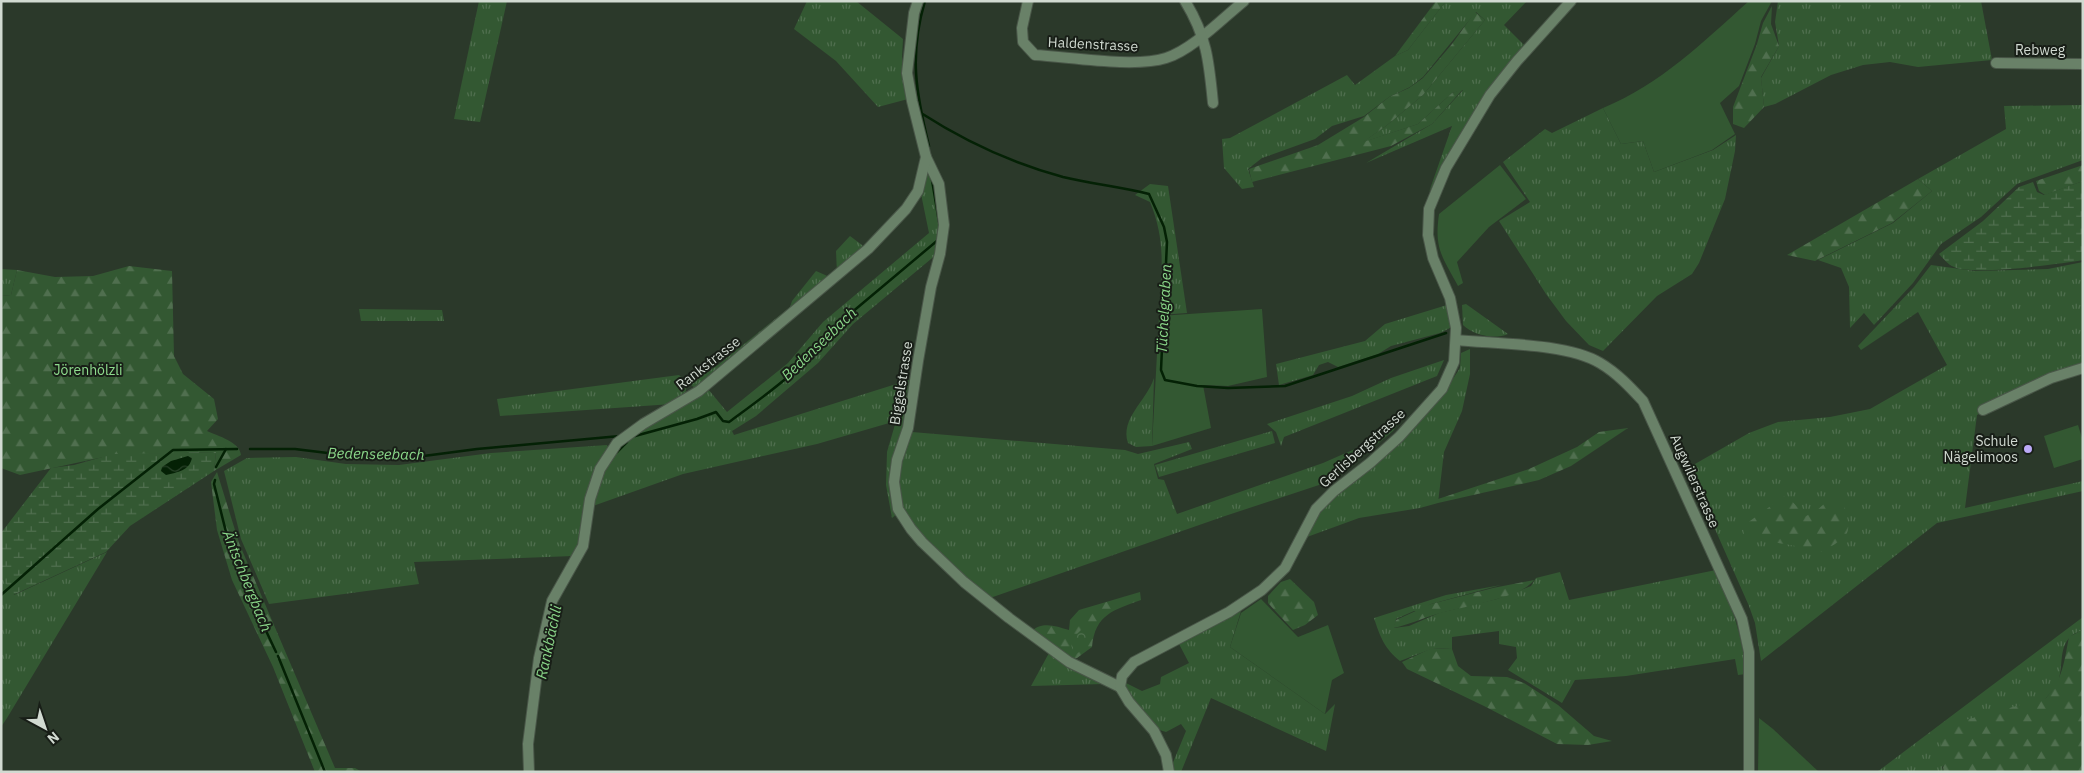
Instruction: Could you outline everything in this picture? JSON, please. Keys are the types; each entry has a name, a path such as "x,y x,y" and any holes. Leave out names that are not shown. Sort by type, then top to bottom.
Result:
{"street":[{"name":"Rankstrasse","path":"529,772 528,744 539,658 552,601 582,546 590,499 600,469 617,443 643,424 699,391 868,250 906,209 918,191 926,157 912,101 908,73 914,12 918,1"},
{"name":"Haldenstrasse","path":"1028,1 1022,28 1023,42 1035,54 1131,62 1166,58 1202,36"},
{"path":"1185,1 1198,24 1209,55 1213,102"},
{"path":"1202,36 1244,1"},
{"name":"Gerlisbergstrasse","path":"1120,687 1122,676 1134,662 1229,612 1262,590 1285,568 1316,510 1334,491 1370,464 1399,436 1442,389 1454,362 1456,328 1450,298 1433,258 1428,235 1429,209 1446,168 1490,95 1517,61 1571,1"},
{"name":"Rebweg","path":"1996,64 2083,64"},
{"name":"Biggelstrasse","path":"926,157 939,184 944,226 940,254 931,287 908,428 897,460 894,482 898,509 905,522 922,542 964,582 1001,612 1069,662 1120,687"},
{"name":"Augwilerstrasse","path":"1456,340 1560,349 1599,362 1623,380 1643,401 1742,619 1749,652 1749,772"},
{"path":"1983,410 2050,378 2083,368"},
{"path":"1120,687 1129,702 1154,732 1166,754 1169,772"}],"green space":[{"path":"479,1 507,1 480,122 454,119"},
{"path":"807,1 856,1 903,39 902,57 908,99 878,107 836,61 794,29"},
{"path":"1436,1 1446,1 1408,50 1395,56"},
{"path":"1446,1 1527,1 1504,25 1526,47 1444,165 1429,192 1452,126 1366,163 1432,124 1463,90 1452,93 1418,124 1361,143 1386,126 1423,95 1485,20 1476,12 1423,77 1410,87 1389,97 1364,116 1332,126 1315,139 1262,158 1248,169 1254,187 1242,189 1224,168 1222,139 1230,138 1347,75 1355,85 1395,56 1408,50"},
{"path":"1749,1 1772,1 1761,21 1755,44 1739,86 1720,103 1735,134 1712,150 1654,172 1643,141 1621,144 1603,108 1644,87 1662,75"},
{"path":"1778,1 1981,1 1992,60 1918,67 1890,62 1863,65 1831,75 1775,104 1764,107 1761,78 1779,46 1775,22"},
{"path":"1772,6 1771,24 1779,46 1761,77 1764,107 1744,128 1733,124 1733,107 1763,23"},
{"path":"1475,12 1485,20 1423,95 1386,126 1363,142 1418,124 1452,93 1463,89 1432,124 1391,146 1252,182 1249,169 1318,145 1364,117 1389,97 1409,88 1423,78 1452,44"},
{"path":"2083,105 2083,160 2017,184 1981,217 1941,244 1913,283 1874,325 1864,313 1850,328 1849,287 1841,268 1818,260 1893,223 1932,191 1918,179 2006,129 2004,106"},
{"path":"1603,108 1621,144 1643,141 1654,172 1713,150 1736,135 1735,151 1725,199 1699,263 1692,274 1657,296 1603,351 1589,345 1566,321 1546,294 1499,221 1530,202 1503,162 1545,129 1552,133"},
{"path":"1500,165 1526,199 1489,227 1457,262 1463,283 1458,286 1441,252 1438,236 1439,214"},
{"path":"2083,165 2083,181 2045,195 2039,191 2036,181"},
{"path":"929,169 939,201 940,211 937,254 853,324 818,363 756,416 732,431 734,435 912,379 906,427 895,459 897,514 892,518 886,485 887,452 896,421 817,444 683,474 593,506 605,469 613,457 637,434 651,423 708,389 727,412 788,363 823,322 929,233 921,194"},
{"path":"1918,179 1932,191 1892,223 1815,261 1787,255"},
{"path":"2083,181 2083,260 1997,270 1979,270 1954,267 1939,254 1983,221 2019,187 2033,182 2037,192 2044,195"},
{"path":"1150,184 1168,186 1187,313 1159,315 1162,258 1159,231 1150,202 1135,195"},
{"path":"850,236 866,248 837,273 836,251"},
{"path":"2083,262 2083,365 2051,376 1977,415 1965,508 2083,481 2083,491 1937,523 1761,661 1755,623 1749,606 1688,468 1749,433 1778,422 1830,417 1870,409 1947,365 1918,312 1861,350 1858,346 1914,287 1931,265 1975,271 2048,269"},
{"name":"Jörenhölzli","path":"129,266 172,271 174,356 183,374 214,399 218,419 207,431 233,443 240,450 241,455 214,471 216,452 113,455 20,475 1,468 1,296 11,295 17,270 55,277 93,276"},
{"path":"1,269 17,270 11,295 1,296"},
{"path":"816,271 832,278 697,390 690,384 718,365 790,307 792,301"},
{"path":"1466,304 1508,334 1496,337 1484,336 1467,329 1463,325 1462,305"},
{"path":"1447,305 1452,327 1440,333 1391,346 1378,354 1338,367 1328,362 1319,365 1313,375 1279,385 1276,364 1365,341 1385,324"},
{"path":"359,309 442,310 444,321 361,321"},
{"path":"1262,309 1267,377 1228,386 1203,385 1211,428 1152,446 1159,316"},
{"path":"1470,349 1470,374 1462,411 1444,452 1438,503 1420,508 1359,518 1307,537 1319,511 1445,391 1460,368 1461,353"},
{"path":"1444,360 1437,376 1284,437 1281,446 1276,432 1267,424 1352,396 1391,378"},
{"path":"679,375 687,383 685,397 672,404 500,416 497,399"},
{"path":"1154,378 1152,446 1136,447 1128,443 1126,434 1128,426"},
{"path":"1400,421 1393,431 1334,480 990,598 945,561 916,531 899,497 897,480 899,467 912,432 1125,450 1138,454 1189,442 1192,449 1154,464 1158,479 1164,480 1177,514 1323,463 1373,441"},
{"path":"2078,425 2083,441 2083,459 2054,468 2044,436"},
{"path":"1628,428 1571,466 1539,480 1438,503 1438,499 1529,469 1577,447 1599,432"},
{"path":"1272,431 1275,443 1159,477 1155,465"},
{"path":"607,445 610,450 580,545 573,556 414,562 419,584 269,604 241,539 224,471 247,458 296,457 346,464 399,465 491,453"},
{"path":"216,452 214,471 130,526 106,552 13,595 1,576 1,533 51,468 74,465 113,454"},
{"path":"217,472 239,543 335,768 355,768 362,772 315,772 273,667 232,580 217,530 211,482"},
{"path":"1786,495 1806,516 1816,511 1832,497 1843,500 1848,520 1845,537 1821,552 1744,536 1743,526"},
{"path":"107,552 1,727 1,576 14,595"},
{"path":"1716,570 1736,620 1746,674 1738,675 1735,659 1626,676 1575,680 1562,703 1508,670 1517,658 1516,647 1499,644 1499,631 1452,637 1452,649 1434,648 1400,661 1390,652 1378,631 1374,618 1446,595 1501,585 1431,604 1420,611 1414,611 1396,619 1394,628 1409,626 1439,613 1497,599 1531,586 1536,578 1560,572 1569,600"},
{"path":"1290,579 1314,602 1318,615 1305,625 1293,630 1268,603 1268,596 1281,582"},
{"path":"1534,580 1517,592 1504,597 1437,614 1393,628 1396,620 1431,604 1493,588"},
{"path":"1140,592 1141,600 1114,611 1102,620 1097,627 1092,647 1077,658 1071,660 1032,631 1045,625 1069,630 1070,620 1079,610"},
{"path":"1261,599 1298,637 1328,625 1344,673 1332,680 1325,714 1230,647 1241,613"},
{"path":"1241,611 1230,647 1325,714 1335,704 1326,751 1211,698 1181,772 1173,772 1172,765 1186,731 1181,724 1166,732 1152,725 1135,705 1124,682 1142,691 1160,684 1161,677 1189,663 1179,644"},
{"path":"2083,617 2083,630 2069,638 2065,644 2058,682 2046,698 1947,763 1942,767 1944,772 1877,772"},
{"path":"1082,629 1089,633 1086,648 1074,655 1070,641"},
{"path":"2083,631 2083,772 1944,772 1943,767 1946,762 1936,728 2046,698 2059,677 2069,637"},
{"path":"1432,648 1452,649 1458,666 1471,676 1507,677 1524,683 1558,705 1594,736 1612,741 1588,745 1557,744 1407,669 1402,662"},
{"path":"1049,653 1104,684 1031,686"},
{"path":"1759,718 1773,729 1819,772 1758,772"}],"water":[{"path":"188,456 192,458 186,468 166,475 161,471 162,467 171,461"}],"waterway":[{"name":"Bedenseebach","path":"925,1 917,39 916,74 929,146"},
{"name":"Tüchelgraben","path":"921,113 989,151 1025,165 1063,177 1149,194 1164,227 1167,242 1161,370 1165,380 1197,386 1228,388 1285,386 1446,333"},
{"name":"Bedenseebach","path":"932,180 939,222"},
{"name":"Bedenseebach","path":"635,436 716,412 723,421 729,422 785,380 810,356 832,329 938,240"},
{"name":"Bedenseebach","path":"250,449 295,449 360,457 416,457 477,449 620,436"},
{"name":"Rankbächli","path":"617,452 627,442"},
{"name":"Äntschbergbach","path":"216,467 226,449"},
{"name":"Bedenseebach","path":"1,595 98,509 173,450 237,449"},
{"name":"Äntschbergbach","path":"215,480 214,484 228,540 243,582 276,652"},
{"name":"Äntschbergbach","path":"278,656 325,772"}],"place":[{"name":"Schule Nägelimoos","path":"2028,449"}]}
